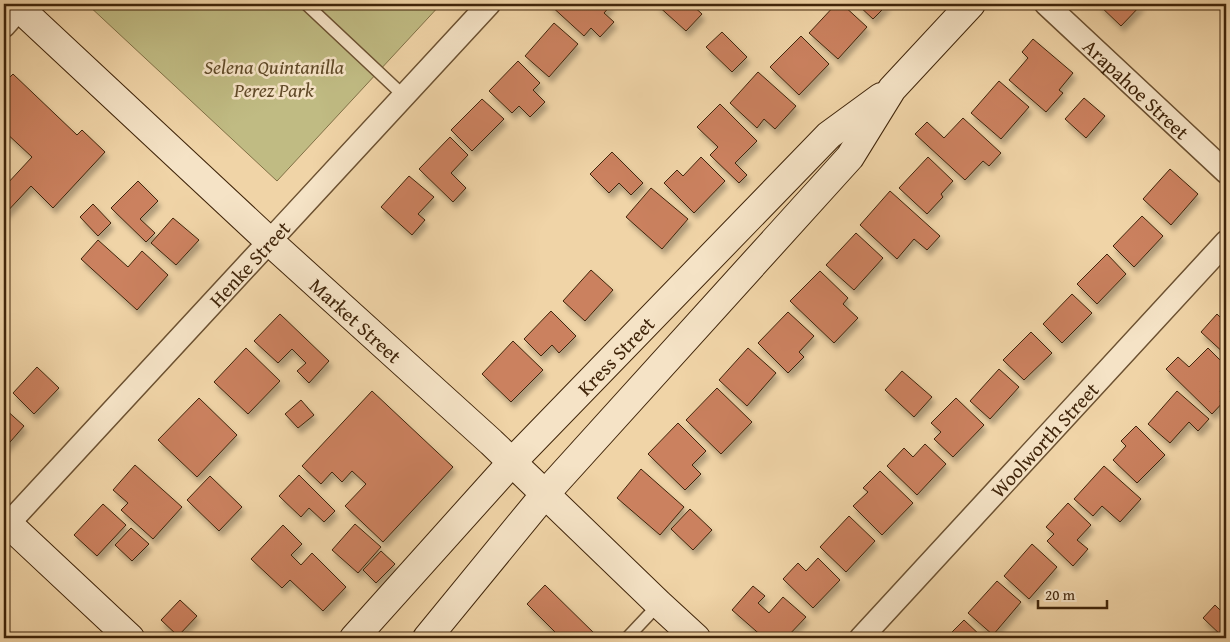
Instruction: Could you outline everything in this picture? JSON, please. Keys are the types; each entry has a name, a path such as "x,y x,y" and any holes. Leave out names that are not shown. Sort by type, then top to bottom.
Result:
{"street":[{"name":"Henke Street","path":"6,522 489,4"},
{"name":"Kress Street","path":"354,638 512,462 829,135 892,89 971,4"},
{"name":"Arapahoe Street","path":"1046,4 1226,172"},
{"name":"Market Street","path":"16,10 512,462 696,638"},
{"name":"Kress Street","path":"427,638 546,494 850,158 892,89"},
{"name":"Woolworth Street","path":"862,638 1226,242"},
{"path":"6,522 130,638"}],"lane":[{"path":"306,4 404,96"},
{"path":"627,638 659,604"}],"green space":[{"name":"Selena Quintanilla Perez Park","path":"87,4 441,4 277,181"}],"building":[{"path":"549,4 612,4 604,13 614,22 600,37 591,28 584,36"},
{"path":"656,4 691,4 702,14 686,31"},
{"path":"836,4 842,4 867,27 838,59 809,33"},
{"path":"857,4 888,4 873,19"},
{"path":"1098,4 1142,4 1121,26"},
{"path":"554,23 578,44 549,77 525,56"},
{"path":"722,32 747,57 732,72 706,47"},
{"path":"801,36 829,64 799,95 770,67"},
{"path":"1033,39 1073,73 1059,90 1063,93 1046,112 1009,80 1028,58 1022,52"},
{"path":"518,61 540,83 533,90 545,102 530,117 519,106 512,113 489,91"},
{"path":"758,72 796,106 775,129 764,119 757,128 730,103"},
{"path":"13,74 77,135 82,130 105,152 53,208 31,186 4,215 4,183 6,185 32,157 4,131 4,83"},
{"path":"999,81 1029,107 1001,139 971,113"},
{"path":"1084,98 1105,116 1086,138 1065,119"},
{"path":"482,99 504,119 472,151 451,130"},
{"path":"720,104 757,141 735,163 747,175 739,183 710,155 718,147 697,127"},
{"path":"963,118 1001,153 989,166 983,161 965,180 915,134 927,122 944,138"},
{"path":"450,137 468,155 451,173 466,188 453,202 419,169"},
{"path":"612,152 643,183 631,195 619,183 609,193 590,174"},
{"path":"701,157 725,181 694,213 664,183 677,170 683,176"},
{"path":"928,157 953,181 941,194 943,197 927,214 899,188"},
{"path":"1170,169 1198,194 1171,225 1143,199"},
{"path":"409,176 434,197 418,214 425,220 412,235 381,207"},
{"path":"138,181 158,201 140,219 155,233 146,242 111,208"},
{"path":"651,188 688,219 662,249 626,217"},
{"path":"890,191 940,236 927,250 914,239 897,259 860,225"},
{"path":"93,204 111,223 98,236 80,217"},
{"path":"1142,216 1163,236 1134,267 1113,246"},
{"path":"173,218 199,240 176,265 151,243"},
{"path":"856,233 883,258 854,290 826,265"},
{"path":"98,240 128,267 142,251 168,275 137,310 81,259"},
{"path":"1107,254 1126,274 1097,304 1077,284"},
{"path":"591,270 613,290 585,321 563,301"},
{"path":"820,271 848,298 843,304 858,318 834,343 790,301"},
{"path":"1072,294 1092,313 1062,343 1043,324"},
{"path":"551,311 576,336 559,353 552,345 541,356 524,339"},
{"path":"788,312 814,336 799,352 804,357 788,373 758,343"},
{"path":"280,314 329,361 309,383 297,371 306,363 292,349 278,363 254,341"},
{"path":"1217,314 1226,323 1226,355 1201,332"},
{"path":"1031,332 1052,353 1024,380 1003,360"},
{"path":"513,341 543,370 511,402 482,374"},
{"path":"246,348 280,381 248,414 214,382"},
{"path":"748,348 776,373 747,406 719,380"},
{"path":"1208,348 1226,366 1226,385 1220,391 1226,399 1212,414 1166,369 1178,357 1189,367"},
{"path":"37,367 59,388 34,414 13,393"},
{"path":"999,369 1019,387 990,419 970,401"},
{"path":"902,371 932,397 914,417 885,390"},
{"path":"717,388 752,422 721,454 686,420"},
{"path":"372,391 453,467 383,542 345,506 366,484 352,471 342,482 332,472 321,484 302,466"},
{"path":"1177,391 1209,419 1198,431 1189,422 1170,443 1148,424"},
{"path":"199,398 237,435 197,477 158,440"},
{"path":"956,398 984,425 953,457 934,439 941,432 931,423"},
{"path":"301,400 314,415 298,428 285,414"},
{"path":"4,408 24,426 4,449"},
{"path":"678,423 706,451 692,465 701,474 685,490 648,454"},
{"path":"1136,426 1165,455 1137,483 1113,460 1126,446 1121,441"},
{"path":"925,444 946,464 917,495 887,466 904,448 913,457"},
{"path":"135,465 182,507 153,539 121,510 128,503 113,490"},
{"path":"1104,466 1141,499 1120,522 1102,506 1093,516 1074,499"},
{"path":"641,469 684,507 660,535 617,498"},
{"path":"880,471 913,503 882,535 853,506 868,492 863,488"},
{"path":"299,475 335,511 324,522 309,508 301,517 279,496"},
{"path":"210,476 242,507 219,531 187,500"},
{"path":"1068,503 1091,525 1077,540 1088,549 1073,566 1047,541 1054,534 1046,527"},
{"path":"103,504 126,525 97,556 74,535"},
{"path":"690,509 712,530 693,550 671,529"},
{"path":"849,516 875,541 846,572 820,547"},
{"path":"355,524 381,547 358,573 332,550"},
{"path":"283,525 302,544 291,555 301,565 312,553 346,587 323,611 290,580 282,588 251,559"},
{"path":"131,528 149,544 132,561 115,545"},
{"path":"1032,544 1057,567 1029,599 1004,576"},
{"path":"381,551 395,564 376,583 363,570"},
{"path":"818,558 840,580 813,608 783,579 798,563 806,571"},
{"path":"997,581 1021,602 993,635 968,613"},
{"path":"545,585 599,638 561,638 527,604"},
{"path":"753,586 765,596 758,603 769,613 783,597 806,617 786,638 764,638 732,610"},
{"path":"180,600 197,616 178,636 161,620"},
{"path":"1215,605 1226,616 1226,638 1203,618"},
{"path":"964,620 983,638 946,638"}]}
